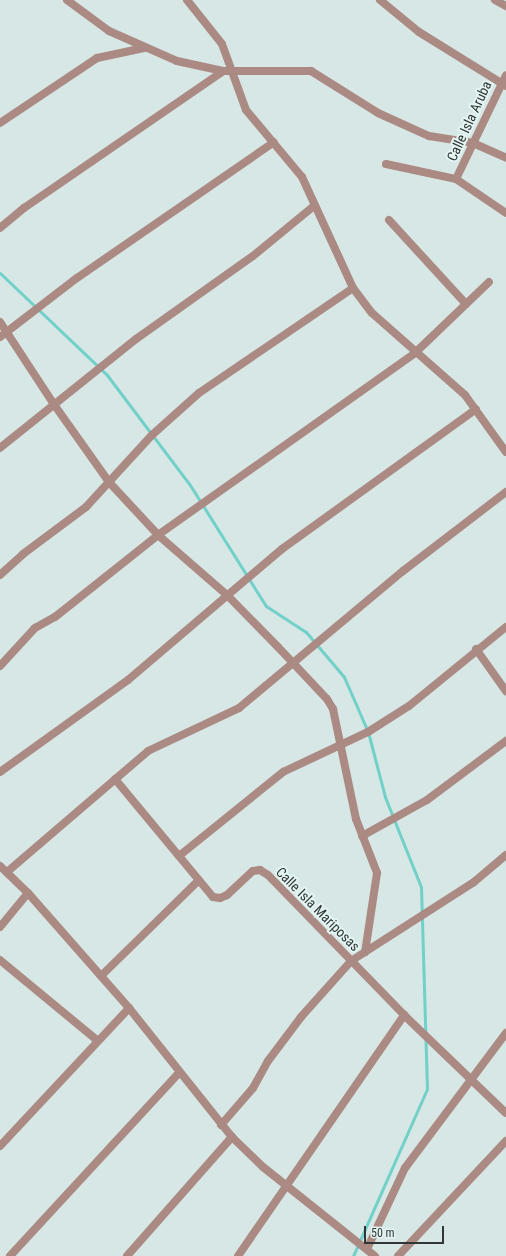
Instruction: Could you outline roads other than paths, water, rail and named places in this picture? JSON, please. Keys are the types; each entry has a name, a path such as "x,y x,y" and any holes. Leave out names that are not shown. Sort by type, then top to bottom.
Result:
{"street":[{"path":"67,0 110,31 144,48 177,61 227,71 311,71 378,113 429,136 473,143 506,158"},
{"path":"187,0 222,44 227,71 246,110 294,165 315,205 353,288 372,313 465,395 506,452"},
{"path":"380,0 419,32 504,84"},
{"path":"495,0 506,6"},
{"path":"0,123 97,58 144,48"},
{"path":"0,228 24,208 227,71"},
{"name":"Calle Isla Aruba","path":"456,179 504,84 506,75"},
{"path":"3,335 77,278 274,142"},
{"path":"386,164 456,179 506,213"},
{"path":"0,448 53,403 136,339 253,256 315,205"},
{"path":"389,220 466,304"},
{"path":"0,666 35,628 55,617 158,535 416,352 489,282"},
{"path":"0,575 23,554 86,507 152,435 199,393 353,288"},
{"path":"0,322 3,335 109,482 158,535 227,595 293,663 333,708 362,836 377,873 365,952"},
{"path":"0,772 128,680 282,549 476,409"},
{"path":"7,872 148,751 239,708 403,571 506,492"},
{"path":"179,856 283,772 341,746 409,706 476,649 506,627"},
{"path":"476,649 506,691"},
{"path":"362,836 427,800 506,741"},
{"name":"Calle Isla Mariposas","path":"115,779 213,897 220,898 227,895 252,871 260,870 268,875 404,1015 471,1077 506,1113"},
{"path":"221,1125 253,1088 268,1061 301,1017 351,961 474,882 506,855"},
{"path":"0,866 28,893 129,1008 179,1073 232,1137 263,1166 375,1256"},
{"path":"101,976 199,880"},
{"path":"0,927 28,893"},
{"path":"0,960 98,1041"},
{"path":"0,1146 129,1008"},
{"path":"238,1256 288,1186 404,1015"},
{"path":"367,1249 405,1168 471,1077 506,1033"},
{"path":"10,1256 179,1073"},
{"path":"127,1256 232,1137"},
{"path":"398,1256 506,1141"}],"waterway":[{"path":"0,273 107,375 190,485 266,606 306,632 344,677 368,732 385,797 421,887 427,1089 353,1256"}]}
